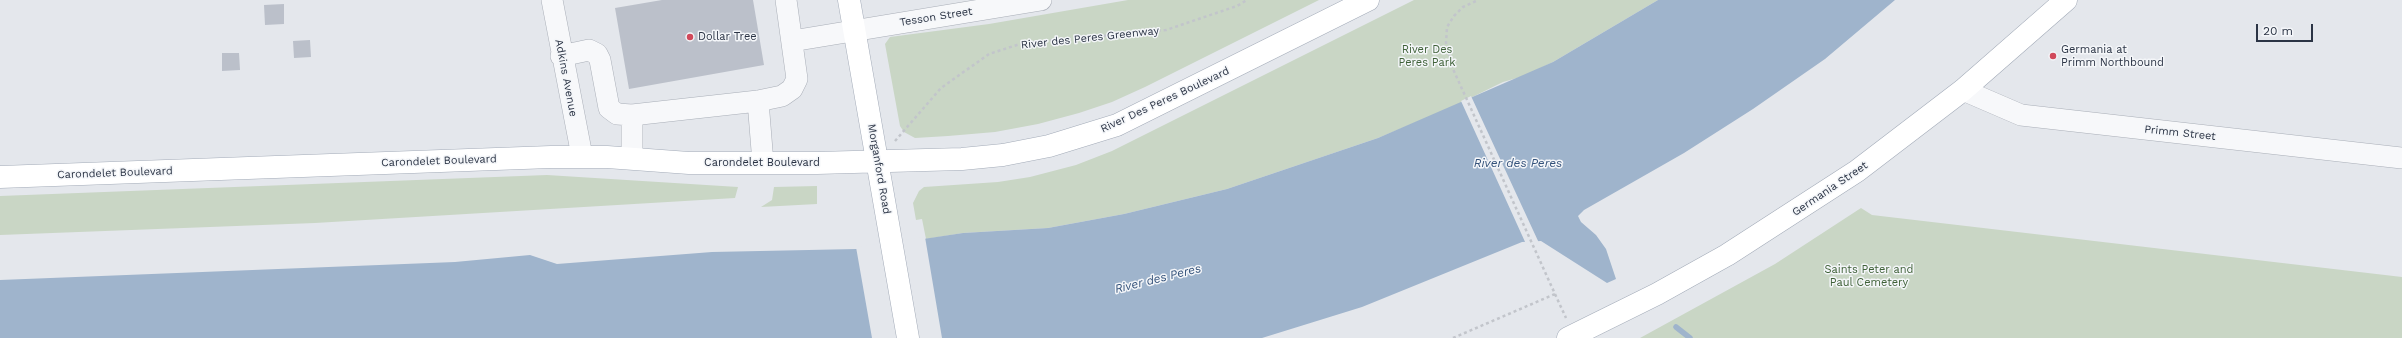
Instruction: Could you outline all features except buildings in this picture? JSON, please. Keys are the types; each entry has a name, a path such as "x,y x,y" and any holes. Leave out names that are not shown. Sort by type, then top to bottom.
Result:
{"main road":[{"name":"Morganford Road","path":"850,0 908,338"},
{"name":"Germania Street","path":"1568,338 1658,294 1800,210 1857,171 1963,90 2066,0"},
{"name":"River Des Peres Boulevard","path":"877,161 962,159 1003,155 1049,146 1098,132 1152,108 1361,2"},
{"name":"Carondelet Boulevard","path":"0,177 582,156 689,162 763,163 877,161"}],"street":[{"name":"Adkins Avenue","path":"552,0 561,56 582,156"},
{"path":"561,56 589,50 597,54 600,60 609,108 617,114 632,115 782,96 792,88 797,79 786,0"},
{"name":"Tesson Street","path":"792,41 1041,0"},
{"name":"Primm Street","path":"1963,90 2021,115 2402,158"},
{"path":"758,100 763,163"},
{"path":"632,115 632,158"}],"path":[{"name":"River des Peres Greenway","path":"877,161 941,88 989,54 1023,43 1115,36 1166,30 1230,9 1247,0"},
{"path":"1478,0 1463,7 1454,16 1447,27 1446,43 1453,69 1564,313"},
{"path":"1452,338 1555,294"}],"green space":[{"path":"1128,0 1319,0 1145,87 1112,102 1079,113 1038,124 995,132 948,136 915,138 904,132 900,126 885,44 890,37 989,24"},
{"name":"River Des Peres Park","path":"1414,0 1658,0 1553,62 1524,76 1503,82 1448,109 1378,138 1227,189 1124,214 1048,228 963,233 926,239 922,219 916,220 913,203 919,191 924,187 998,182 1030,177 1076,165 1112,151"},
{"path":"547,175 738,187 735,198 315,223 0,235 0,196"},
{"path":"817,186 817,204 761,207 772,200 774,187"},
{"name":"Saints Peter and Paul Cemetery","path":"1861,208 1872,215 2402,277 2402,338 1640,338 1775,264"}],"water":[{"name":"River des Peres","path":"1658,0 1895,0 1825,59 1753,109 1684,153 1584,210 1578,216 1581,222 1596,235 1606,249 1616,279 1607,283 1541,241 1522,242 1362,307 1262,338 0,338 0,280 455,262 530,255 557,264 712,252 857,249 963,233 1048,228 1124,214 1227,189 1378,138 1553,62"}],"pier":[{"path":"1471,96 1539,243 1526,244 1461,101"},
{"path":"925,237 942,338 872,338 856,247"}],"waterway":[{"path":"1676,327 1690,338"}],"place":[{"name":"Dollar Tree","path":"690,37"},
{"name":"Germania at Primm Northbound","path":"2053,56"}]}
